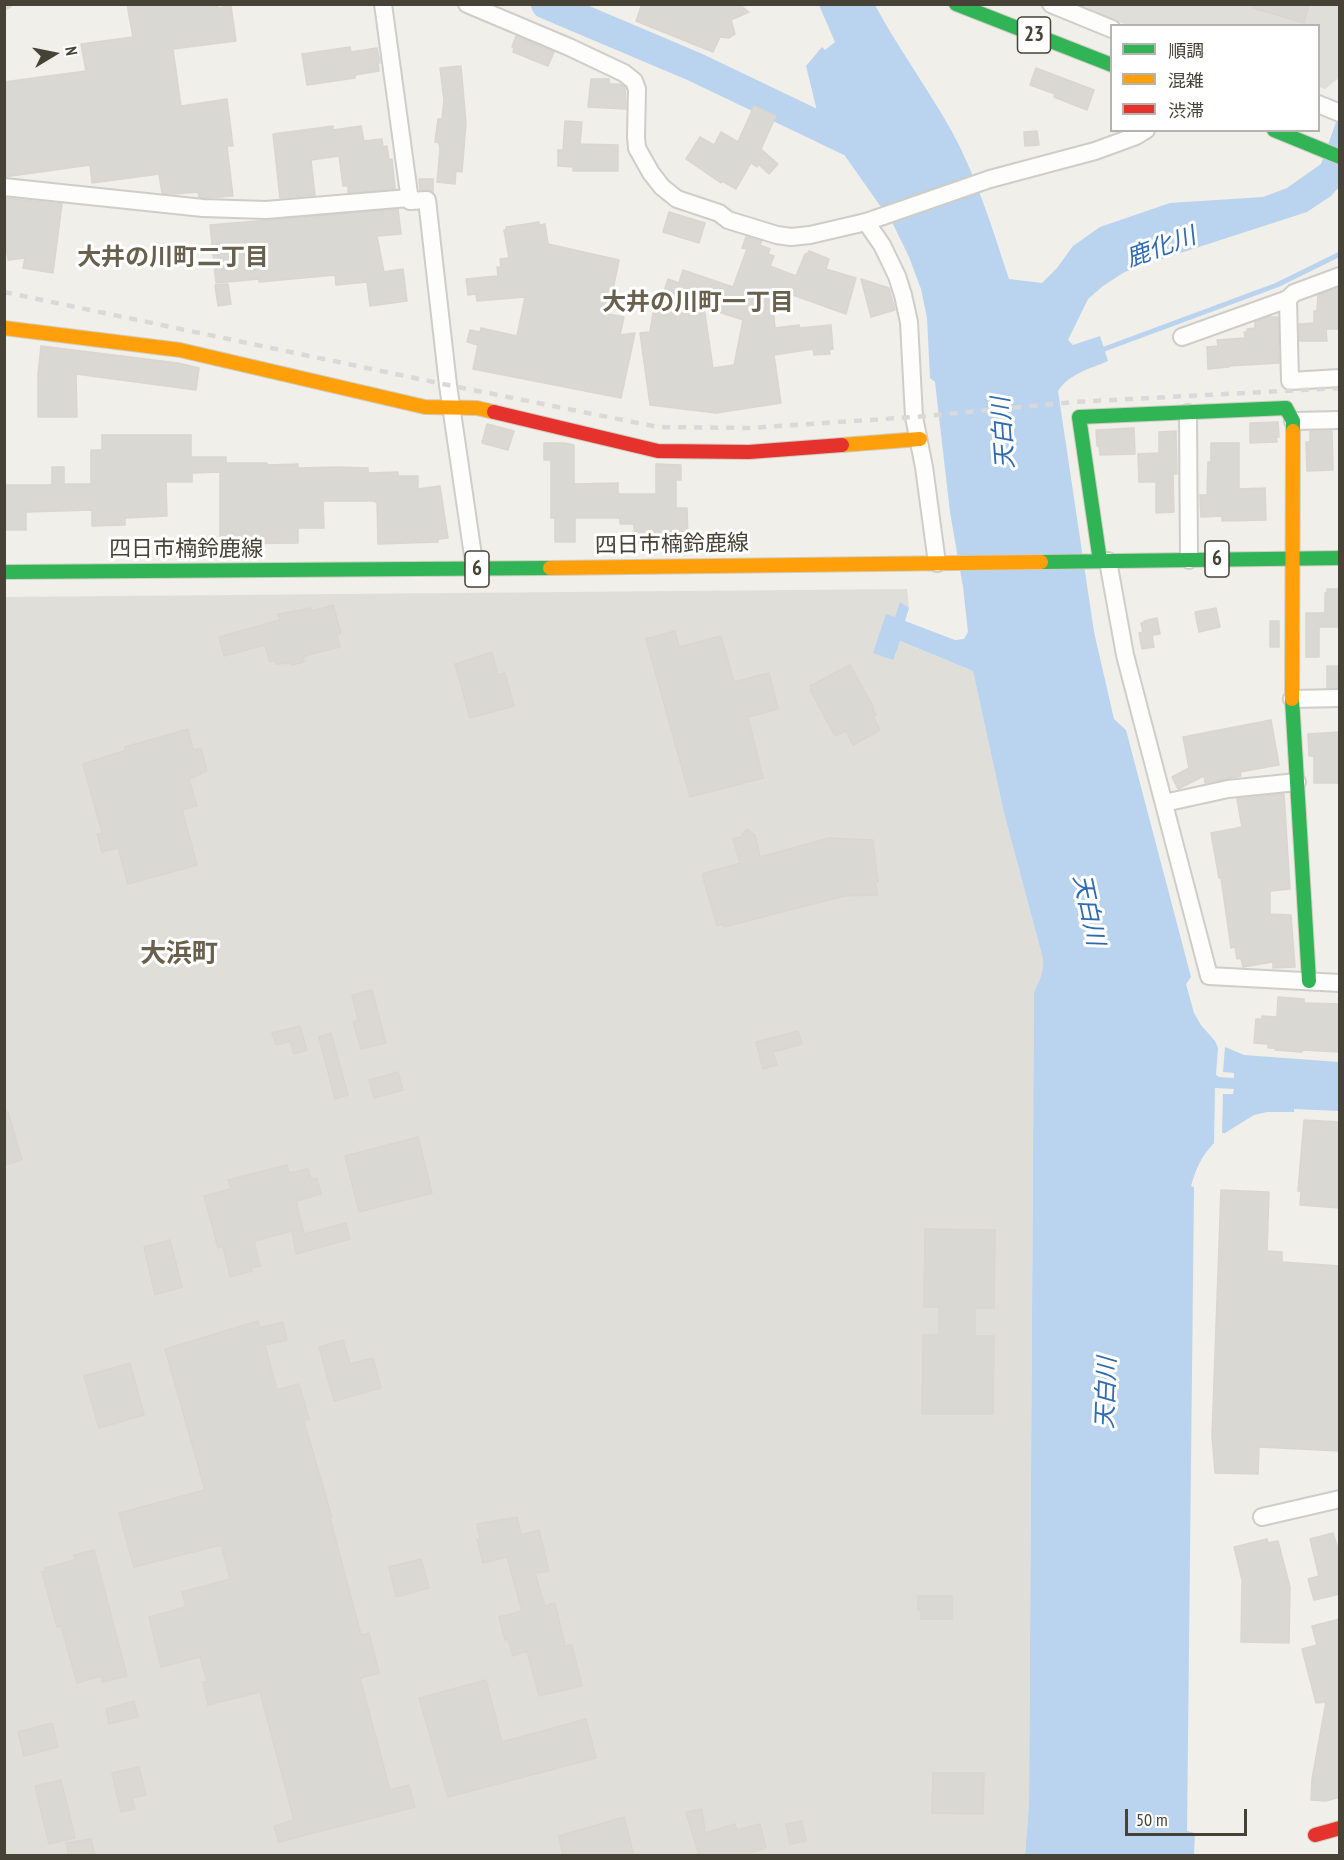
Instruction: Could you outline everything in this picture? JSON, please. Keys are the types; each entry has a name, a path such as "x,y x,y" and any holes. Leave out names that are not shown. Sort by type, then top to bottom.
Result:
{"main road":[{"name":"23","path":"956,4 1110,65"},
{"path":"1280,132 1340,157"},
{"path":"4,328 180,350 425,407 477,408 658,451 749,452 920,439"},
{"path":"1101,561 1079,417 1286,408 1293,421 1292,699 1309,981"},
{"name":"四日市楠鈴鹿線","path":"4,572 475,569 1340,558"},
{"path":"1315,1835 1340,1828"}],"street":[{"path":"382,4 410,201 427,200 452,407 475,569"},
{"path":"467,4 613,66 634,81 637,89 637,148 641,158 662,187 677,199 719,213 728,220 777,235 791,237 810,235 866,222 990,179 1095,151 1143,132"},
{"path":"1051,4 1110,28"},
{"path":"1320,105 1340,113"},
{"path":"4,186 202,208 256,210 293,209 410,198"},
{"path":"866,222 882,245 897,276 903,295 909,322 914,417 943,562"},
{"path":"1182,337 1288,299 1294,293 1340,276"},
{"path":"1288,299 1290,381 1340,378"},
{"path":"1188,413 1189,560"},
{"path":"1293,421 1340,420"},
{"path":"1101,561 1209,976 1340,983"},
{"path":"1292,699 1340,698"},
{"path":"1164,803 1228,789 1297,782"},
{"path":"1262,1517 1340,1499"}],"shaded area":[{"path":"1072,5 1339,5 1339,78 1325,89 1320,87 1320,24 1124,24"},
{"path":"907,589 909,608 900,603 899,641 973,671 1004,813 1044,969 1034,992 1029,1805 1025,1855 5,1855 4,597"}],"water":[{"path":"819,5 875,5 942,114 969,166 1009,279 1042,283 1057,268 1073,246 1100,227 1170,203 1263,197 1287,188 1321,164 1339,114 1339,187 1331,196 1307,212 1134,268 1103,286 1088,299 1068,340 1073,345 1100,336 1108,361 1074,376 1058,391 1094,632 1114,719 1126,730 1191,977 1186,984 1194,1013 1218,1048 1216,1075 1234,1078 1234,1073 1223,1072 1225,1047 1244,1055 1339,1062 1339,1111 1294,1109 1294,1112 1267,1112 1254,1115 1222,1133 1223,1094 1233,1094 1234,1089 1215,1088 1214,1143 1200,1163 1191,1186 1194,1187 1187,1831 1195,1833 1194,1855 1025,1855 1029,1805 1034,992 1041,976 1043,959 1004,813 973,671 900,641 893,660 873,653 886,614 895,617 900,602 909,608 905,621 955,640 964,639 968,632 950,512 935,382 930,378 927,318 921,289 893,224 819,119 806,66 822,47 825,50 835,42"}],"building":[{"path":"127,4 217,4 218,8 231,6 236,41 173,49 181,106 227,99 233,146 227,146 233,196 204,198 199,197 198,192 162,193 159,174 92,183 90,165 4,177 4,82 86,71 81,44 133,37"},
{"path":"642,4 739,4 749,12 731,20 735,34 729,38 720,37 713,52 636,21"},
{"path":"1253,4 1309,4 1304,23 1253,8"},
{"path":"516,36 554,52 548,66 513,52 514,47 512,47"},
{"path":"350,47 351,52 377,48 379,71 355,75 355,78 307,85 302,54"},
{"path":"461,66 466,123 462,172 456,171 455,184 437,182 440,149 439,143 435,142 438,119 442,119 444,100 440,68"},
{"path":"1036,68 1094,90 1087,110 1030,85"},
{"path":"591,79 609,79 609,84 621,84 625,87 626,109 588,107"},
{"path":"754,106 776,116 761,149 778,164 769,174 758,164 757,167 751,163 736,189 722,181 721,183 686,159 700,137 714,145 721,132 738,142"},
{"path":"565,121 582,122 580,144 618,145 618,171 573,171 573,167 558,166 558,150 563,150"},
{"path":"333,126 333,130 361,126 364,141 382,139 383,147 387,146 389,160 392,159 395,189 348,193 348,186 343,186 339,156 311,160 315,195 280,198 273,134"},
{"path":"1037,131 1039,145 1025,146 1024,132"},
{"path":"419,179 433,179 433,192 420,190"},
{"path":"4,198 62,204 53,273 23,268 25,258 8,260 4,236"},
{"path":"398,209 401,234 377,236 384,272 403,269 407,301 370,306 367,282 336,285 335,275 259,282 259,279 216,283 210,225"},
{"path":"669,212 705,223 699,243 663,232"},
{"path":"539,222 539,225 545,224 548,244 619,260 608,314 624,317 620,335 635,333 621,398 473,369 478,345 467,342 470,330 480,332 481,328 517,336 525,297 477,301 476,294 468,295 466,279 498,276 497,267 501,267 500,259 509,258 504,230 506,227"},
{"path":"746,237 762,241 760,245 770,249 768,254 774,256 770,266 796,276 805,254 809,251 829,259 826,269 856,278 846,314 776,289 773,308 775,328 831,325 833,349 829,350 830,354 814,355 813,349 774,355 781,403 716,413 650,405 640,333 650,332 653,313 657,314 668,279 679,283 683,270 733,287 747,249 742,248","holes":["704,307 743,320 734,365 713,368"]},
{"path":"861,279 889,288 895,310 871,317"},
{"path":"228,284 231,304 218,306 215,285"},
{"path":"1337,288 1338,329 1326,329 1327,341 1300,341 1299,324 1314,323 1318,295"},
{"path":"1268,317 1278,317 1279,363 1208,369 1207,347 1218,346 1217,340 1245,338 1244,332 1247,332 1247,329 1255,328 1255,322"},
{"path":"41,346 178,363 199,368 196,390 76,374 77,417 38,417 38,374"},
{"path":"1278,422 1277,442 1250,443 1250,423"},
{"path":"487,424 514,431 508,450 482,443"},
{"path":"1134,428 1135,454 1100,455 1096,430"},
{"path":"1176,431 1177,474 1173,474 1174,512 1156,513 1156,482 1139,482 1138,454 1159,453 1159,432"},
{"path":"1310,431 1332,431 1333,470 1307,471 1306,442 1310,442"},
{"path":"102,435 191,435 191,457 226,457 226,463 298,464 298,468 368,468 368,473 398,472 398,476 418,476 418,489 440,486 448,538 438,539 438,542 378,544 377,502 323,501 324,528 298,528 298,543 220,544 220,472 192,473 192,482 166,482 167,516 125,518 125,525 92,526 92,510 26,512 26,530 4,530 4,485 52,485 52,467 64,467 64,484 91,484 91,450 102,450"},
{"path":"544,443 574,445 574,484 618,483 618,494 656,494 656,464 681,465 681,480 676,480 676,508 687,508 688,542 634,542 634,524 620,524 620,518 575,518 575,542 555,542 555,518 551,518 551,460 544,460"},
{"path":"1211,443 1239,443 1239,489 1265,488 1266,520 1222,521 1222,516 1201,517 1200,495 1207,495"},
{"path":"1327,589 1340,589 1340,627 1319,627 1319,657 1306,657 1306,613 1325,613"},
{"path":"333,605 341,633 337,634 340,647 308,655 303,657 304,662 292,665 291,663 276,664 275,660 270,662 265,645 224,656 219,637 280,620 278,614 311,608 312,611"},
{"path":"1216,608 1220,627 1199,632 1195,612"},
{"path":"1157,618 1160,634 1152,635 1154,647 1142,649 1139,633 1143,632 1141,623"},
{"path":"1270,621 1279,621 1279,647 1270,647"},
{"path":"675,631 679,647 721,636 734,682 769,673 778,709 748,717 763,778 690,797 646,639"},
{"path":"492,652 498,675 505,673 514,706 470,718 455,664"},
{"path":"850,665 874,708 872,709 876,715 873,716 880,730 853,745 846,731 835,736 810,690 812,689 810,686"},
{"path":"1327,666 1340,666 1340,688 1327,688"},
{"path":"1271,720 1279,765 1240,772 1241,776 1205,783 1204,776 1178,789 1172,777 1189,768 1183,737"},
{"path":"188,729 193,750 201,748 207,771 189,779 197,806 182,810 197,865 128,884 118,848 102,852 97,834 102,833 83,764 126,750 125,747"},
{"path":"1340,732 1340,783 1314,783 1314,756 1309,756 1308,734"},
{"path":"1284,794 1290,889 1270,891 1270,914 1291,915 1295,967 1273,968 1273,962 1243,967 1241,958 1237,959 1235,947 1231,948 1221,878 1219,878 1211,833 1242,827 1237,799"},
{"path":"747,829 755,835 760,857 829,838 873,840 878,882 875,882 878,895 844,896 724,927 723,924 717,926 702,874 740,863 733,839 741,837"},
{"path":"372,990 386,1043 361,1049 353,1022 358,1020 352,995"},
{"path":"1278,997 1304,999 1304,1003 1340,1004 1340,1052 1275,1050 1276,1048 1268,1048 1268,1044 1254,1043 1256,1019 1262,1019 1262,1016 1277,1017"},
{"path":"300,1026 307,1050 294,1054 290,1041 276,1045 272,1033"},
{"path":"798,1031 802,1044 773,1052 777,1065 763,1069 756,1042"},
{"path":"331,1033 348,1095 335,1099 319,1037"},
{"path":"398,1072 403,1090 374,1098 369,1080"},
{"path":"4,1112 8,1112 22,1160 4,1165"},
{"path":"1304,1120 1340,1122 1340,1208 1300,1205 1301,1191 1298,1191"},
{"path":"418,1137 432,1193 359,1212 345,1156"},
{"path":"287,1165 289,1173 308,1169 311,1180 317,1178 321,1194 296,1201 304,1234 346,1223 350,1239 296,1254 292,1231 254,1241 260,1266 251,1268 252,1271 230,1277 223,1246 218,1248 204,1196 231,1189 228,1180"},
{"path":"1221,1190 1269,1192 1267,1251 1282,1252 1282,1262 1340,1266 1340,1451 1259,1447 1258,1474 1215,1473 1212,1436"},
{"path":"925,1229 995,1230 994,1308 975,1308 975,1336 994,1336 993,1414 922,1414 923,1335 939,1335 939,1307 924,1307"},
{"path":"170,1240 182,1287 155,1295 144,1247"},
{"path":"258,1321 260,1328 283,1322 287,1340 265,1345 277,1390 299,1384 309,1419 304,1421 332,1518 330,1518 361,1635 369,1633 379,1673 360,1678 390,1790 409,1785 415,1807 279,1842 274,1826 294,1820 260,1692 208,1705 203,1682 207,1681 200,1657 161,1667 149,1617 186,1607 182,1592 230,1579 221,1545 134,1567 119,1513 205,1490 165,1349"},
{"path":"343,1340 350,1364 373,1358 381,1388 334,1401 319,1347"},
{"path":"130,1363 144,1415 99,1428 84,1376"},
{"path":"517,1517 521,1535 539,1530 549,1571 535,1573 545,1606 555,1603 565,1646 572,1645 582,1686 539,1696 527,1651 513,1656 508,1639 505,1640 499,1617 522,1611 507,1557 483,1563 477,1539 480,1539 477,1524"},
{"path":"1333,1533 1340,1555 1340,1594 1314,1600 1308,1579 1319,1576 1310,1539"},
{"path":"1267,1539 1268,1543 1278,1541 1290,1587 1289,1643 1241,1642 1242,1580 1234,1547"},
{"path":"94,1550 127,1676 103,1682 101,1676 77,1683 61,1626 57,1627 42,1572 46,1571 45,1568 75,1560 74,1555"},
{"path":"421,1559 429,1588 396,1597 389,1567"},
{"path":"918,1596 952,1596 952,1619 921,1619 921,1610 918,1610"},
{"path":"1340,1619 1340,1797 1326,1801 1311,1800 1312,1779 1326,1702 1316,1703 1302,1649 1317,1645 1312,1626"},
{"path":"486,1680 502,1742 586,1719 596,1758 448,1797 419,1698"},
{"path":"134,1701 138,1717 109,1724 106,1709"},
{"path":"52,1723 58,1747 24,1756 18,1732"},
{"path":"139,1767 146,1795 132,1798 135,1809 121,1812 112,1773"},
{"path":"933,1773 984,1773 983,1814 932,1813"},
{"path":"61,1780 75,1838 49,1844 35,1786"},
{"path":"702,1809 705,1833 735,1824 737,1830 760,1824 766,1848 741,1856 699,1856 686,1812"},
{"path":"624,1817 634,1856 563,1856 559,1836"},
{"path":"802,1821 806,1841 790,1844 786,1824"},
{"path":"91,1839 95,1856 69,1856 66,1843"}],"waterway":[{"path":"546,4 695,67 862,147"},
{"path":"1099,351 1277,285 1340,254"}],"railway":[{"path":"4,9 12,4"},
{"path":"4,292 658,427 749,428 914,417 1074,402 1340,388"}],"traffic: fast":[{"path":"956,4 1110,64"},
{"path":"1279,132 1340,157"},
{"path":"1100,561 1079,417 1286,408 1293,421 1293,431"},
{"path":"1041,562 1340,558"},
{"path":"4,572 550,568"},
{"path":"1292,699 1309,981"}],"traffic: slow":[{"path":"4,328 180,350 425,407 477,408 494,412"},
{"path":"1292,699 1293,431"},
{"path":"842,445 920,439"},
{"path":"550,568 1041,562"}],"traffic: jam":[{"path":"494,412 658,451 749,452 842,445"},
{"path":"1315,1835 1340,1828"}],"district":[{"name":"大井の川町二丁目","path":"173,258"},
{"name":"大井の川町一丁目","path":"698,303"},
{"name":"大浜町","path":"179,955"}],"water label":[{"name":"鹿化川","path":"1161,248"},
{"name":"天白川","path":"1004,433"},
{"name":"天白川","path":"1088,910"},
{"name":"天白川","path":"1107,1393"}]}
